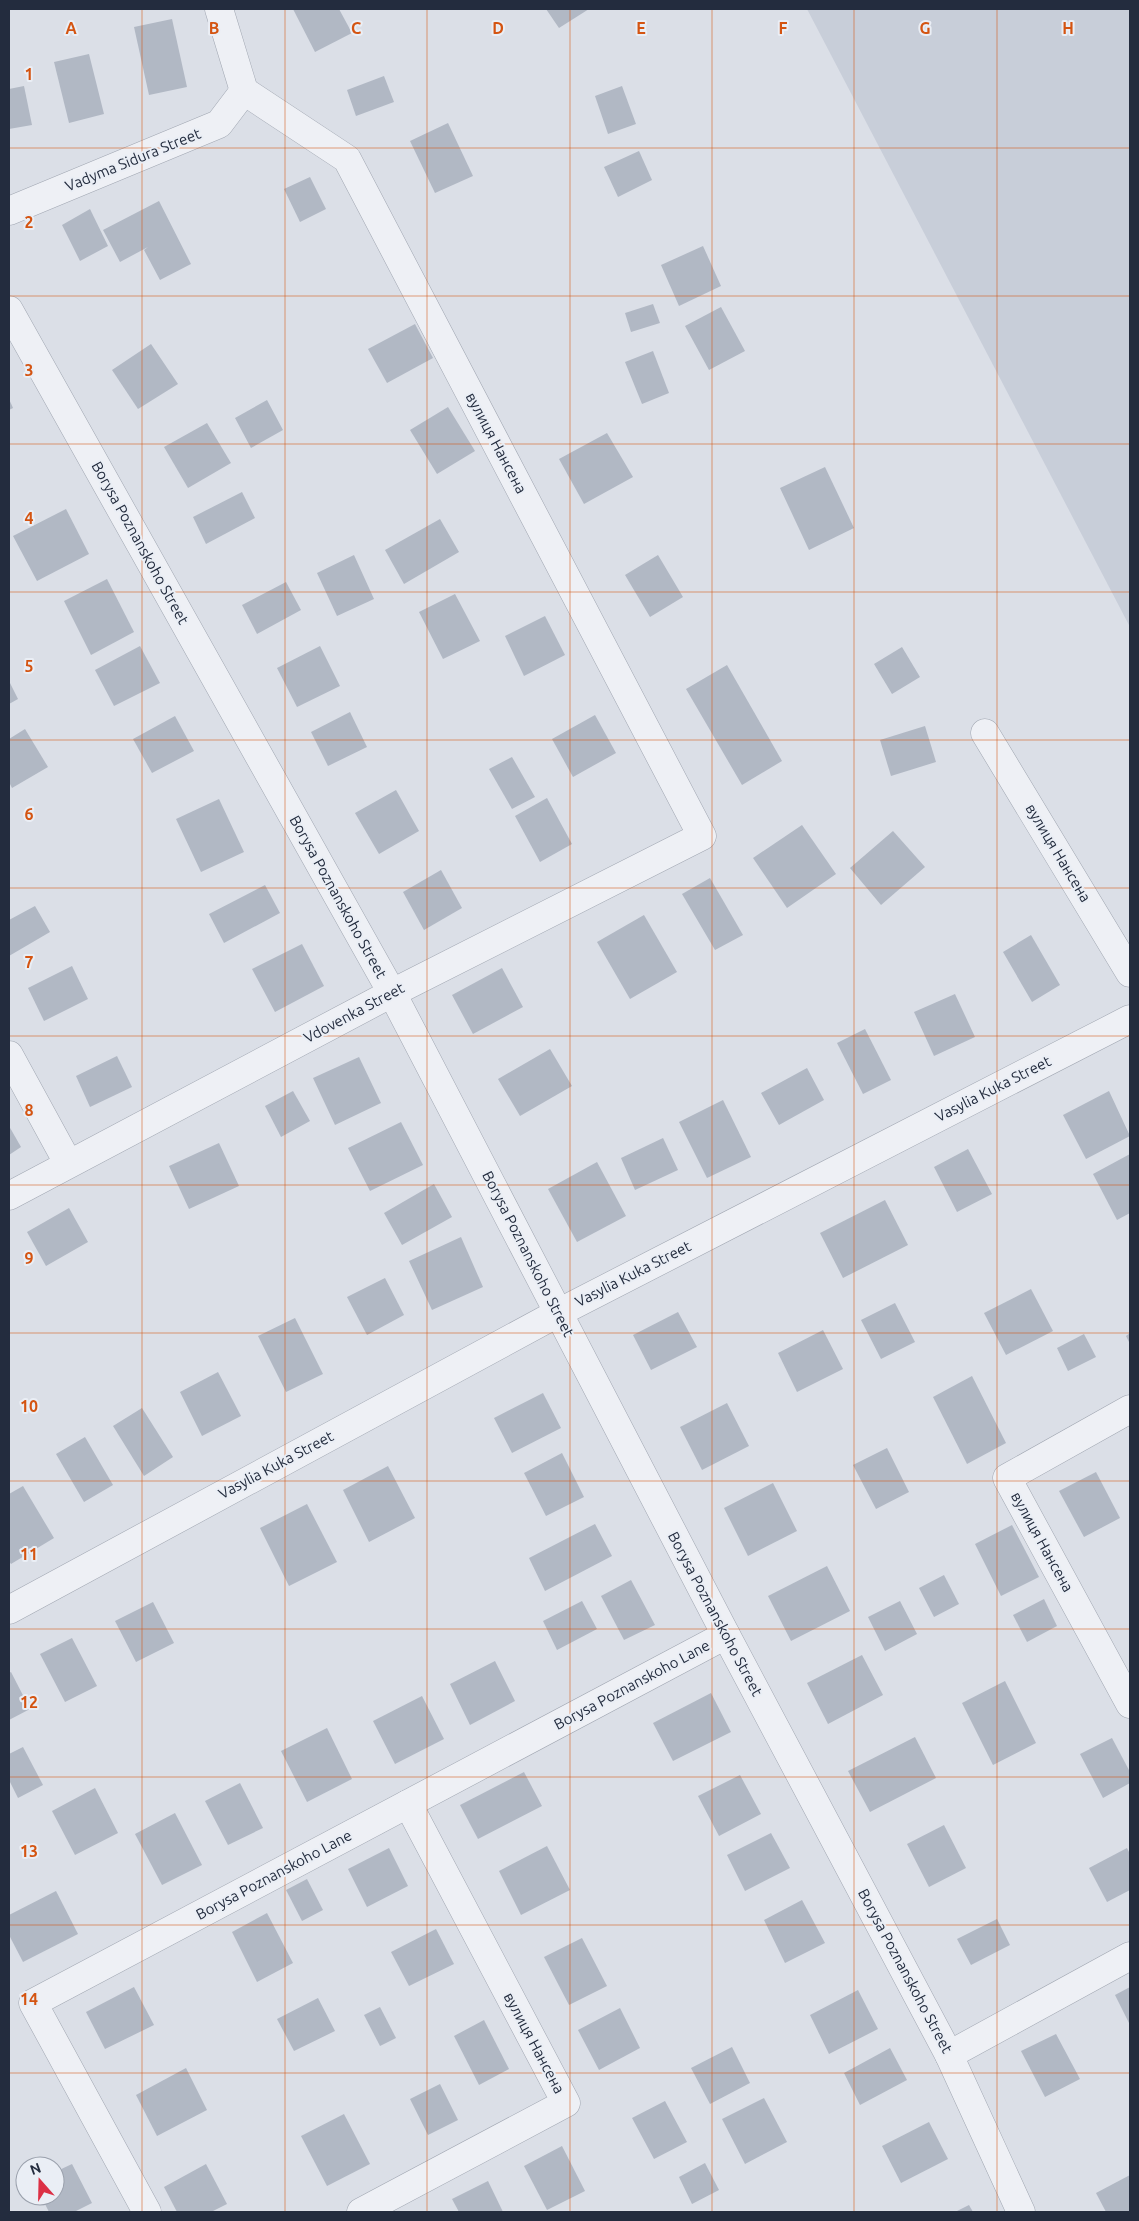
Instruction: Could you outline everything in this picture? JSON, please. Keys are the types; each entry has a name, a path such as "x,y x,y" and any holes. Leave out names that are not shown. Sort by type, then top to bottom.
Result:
{"street":[{"path":"219,9 244,91"},
{"name":"Vadyma Sidura Street","path":"9,210 219,124 244,91"},
{"name":"вулиця Нансена","path":"244,91 347,159 702,836"},
{"name":"Borysa Poznanskoho Street","path":"9,310 392,993 726,1636 949,2055 1021,2212"},
{"name":"вулиця Нансена","path":"985,733 1130,973"},
{"name":"Vdovenka Street","path":"9,1196 68,1163 392,993 702,836"},
{"name":"Vasylia Kuka Street","path":"9,1610 558,1313 1130,1019"},
{"path":"9,1055 68,1163"},
{"name":"вулиця Нансена","path":"1130,1409 1007,1478 1130,1704"},
{"name":"Borysa Poznanskoho Lane","path":"147,2212 33,2003 726,1636"},
{"name":"вулиця Нансена","path":"360,2212 566,2103 408,1804"},
{"path":"949,2055 1130,1956"}],"shaded area":[{"path":"807,9 1130,9 1130,627"}],"building":[{"path":"293,9 339,9 352,33 315,52"},
{"path":"546,9 589,9 559,28"},
{"path":"172,19 187,87 149,95 134,27"},
{"path":"89,54 104,114 69,123 54,62"},
{"path":"384,76 394,102 356,116 347,90"},
{"path":"24,86 32,125 9,129 9,89"},
{"path":"622,86 636,124 608,134 595,96"},
{"path":"448,123 473,176 435,193 410,141"},
{"path":"639,151 652,180 618,197 604,167"},
{"path":"310,177 326,209 300,222 284,189"},
{"path":"159,201 191,264 160,280 144,250 148,247 120,262 103,230"},
{"path":"90,209 108,246 80,261 62,225"},
{"path":"703,246 721,286 679,306 661,265"},
{"path":"653,304 660,323 631,332 625,313"},
{"path":"721,307 745,351 709,370 685,326"},
{"path":"415,324 433,358 387,383 368,349"},
{"path":"151,344 178,384 138,409 112,370"},
{"path":"653,351 669,393 642,404 625,362"},
{"path":"9,399 13,408 9,410"},
{"path":"267,400 283,430 251,448 235,418"},
{"path":"448,407 475,451 437,474 410,430"},
{"path":"207,423 231,463 188,488 164,447"},
{"path":"607,433 633,477 584,504 559,459"},
{"path":"825,467 854,528 809,550 780,488"},
{"path":"242,492 255,518 206,544 193,517"},
{"path":"66,509 89,554 37,581 13,536"},
{"path":"440,519 459,552 404,584 385,550"},
{"path":"354,555 374,599 337,616 317,573"},
{"path":"658,555 683,597 650,617 625,575"},
{"path":"107,579 134,632 91,655 64,601"},
{"path":"286,582 301,610 257,634 242,605"},
{"path":"455,594 480,641 443,659 419,612"},
{"path":"545,616 565,655 524,676 505,636"},
{"path":"140,646 160,683 114,706 95,670"},
{"path":"320,646 340,686 297,707 277,668"},
{"path":"902,647 920,677 892,694 874,664"},
{"path":"727,665 782,761 742,785 686,689"},
{"path":"9,681 18,699 9,704"},
{"path":"350,712 367,747 328,766 311,732"},
{"path":"595,715 616,753 573,777 552,739"},
{"path":"175,716 194,751 152,773 133,739"},
{"path":"925,726 936,762 891,776 880,740"},
{"path":"25,729 48,767 12,788 9,782 9,739"},
{"path":"512,757 535,797 512,809 489,769"},
{"path":"396,790 419,831 379,854 355,813"},
{"path":"547,798 572,844 540,862 515,816"},
{"path":"219,799 244,852 201,872 176,819"},
{"path":"802,825 836,874 787,908 753,858"},
{"path":"893,831 925,867 881,905 850,868"},
{"path":"441,870 462,908 424,930 403,892"},
{"path":"710,878 743,935 715,950 682,894"},
{"path":"265,885 280,913 224,943 209,914"},
{"path":"35,906 50,932 9,956 9,920"},
{"path":"644,915 677,972 630,999 597,942"},
{"path":"1031,935 1060,985 1032,1002 1003,952"},
{"path":"302,944 324,986 275,1012 252,969"},
{"path":"72,966 88,999 44,1021 28,988"},
{"path":"502,968 523,1007 473,1034 452,995"},
{"path":"955,994 975,1037 934,1056 914,1012"},
{"path":"865,1029 891,1080 863,1094 837,1043"},
{"path":"550,1049 572,1086 520,1116 498,1079"},
{"path":"117,1056 132,1087 90,1107 76,1076"},
{"path":"359,1057 381,1103 335,1125 313,1078"},
{"path":"807,1068 824,1100 779,1125 761,1093"},
{"path":"293,1091 310,1121 281,1137 265,1106"},
{"path":"1109,1091 1130,1136 1086,1159 1063,1115"},
{"path":"723,1100 751,1157 707,1178 679,1122"},
{"path":"401,1122 423,1165 370,1191 348,1148"},
{"path":"9,1126 21,1147 9,1155"},
{"path":"663,1138 678,1170 635,1190 621,1158"},
{"path":"219,1143 239,1186 189,1209 169,1166"},
{"path":"968,1149 992,1194 957,1212 934,1167"},
{"path":"1130,1154 1130,1213 1117,1220 1093,1174"},
{"path":"597,1162 626,1216 577,1242 548,1189"},
{"path":"434,1184 452,1217 402,1245 384,1213"},
{"path":"885,1200 908,1245 843,1278 820,1233"},
{"path":"69,1208 88,1242 46,1266 27,1232"},
{"path":"461,1237 483,1287 432,1310 409,1261"},
{"path":"385,1278 404,1315 367,1335 347,1297"},
{"path":"1031,1289 1053,1331 1006,1355 984,1313"},
{"path":"895,1303 915,1342 881,1359 861,1320"},
{"path":"678,1312 697,1347 651,1370 633,1335"},
{"path":"295,1318 323,1374 286,1392 258,1336"},
{"path":"823,1330 843,1369 797,1392 778,1353"},
{"path":"1130,1333 1130,1344 1126,1336"},
{"path":"1084,1334 1096,1357 1068,1371 1057,1348"},
{"path":"218,1372 241,1416 202,1436 180,1392"},
{"path":"972,1376 1006,1443 967,1464 933,1397"},
{"path":"543,1393 561,1428 512,1453 494,1418"},
{"path":"727,1403 749,1446 702,1470 680,1427"},
{"path":"142,1408 173,1457 144,1476 113,1426"},
{"path":"85,1437 113,1485 84,1502 56,1454"},
{"path":"887,1448 909,1492 876,1509 853,1465"},
{"path":"562,1453 584,1497 546,1516 524,1473"},
{"path":"388,1466 415,1518 369,1542 343,1490"},
{"path":"1096,1472 1120,1518 1084,1537 1059,1491"},
{"path":"773,1483 797,1531 748,1556 724,1508"},
{"path":"23,1486 54,1538 11,1564 9,1561 9,1494"},
{"path":"307,1504 337,1562 289,1586 260,1528"},
{"path":"595,1524 612,1556 545,1591 529,1558"},
{"path":"1012,1525 1039,1577 1001,1596 975,1544"},
{"path":"827,1566 850,1611 791,1641 768,1596"},
{"path":"944,1575 959,1604 934,1617 919,1588"},
{"path":"631,1580 655,1625 624,1640 601,1596"},
{"path":"1044,1599 1057,1626 1027,1642 1013,1615"},
{"path":"582,1601 597,1629 557,1650 543,1621"},
{"path":"900,1601 917,1634 885,1651 868,1617"},
{"path":"153,1602 174,1643 136,1662 115,1621"},
{"path":"72,1638 97,1686 65,1702 40,1654"},
{"path":"862,1655 883,1695 828,1724 807,1683"},
{"path":"495,1661 515,1701 470,1725 450,1684"},
{"path":"11,1672 30,1709 9,1720 9,1673"},
{"path":"1005,1681 1036,1743 993,1765 962,1703"},
{"path":"711,1693 731,1732 673,1761 653,1723"},
{"path":"422,1696 444,1739 395,1764 373,1721"},
{"path":"327,1728 352,1779 307,1802 281,1751"},
{"path":"915,1737 936,1778 870,1812 848,1771"},
{"path":"1112,1738 1130,1772 1130,1783 1103,1798 1080,1754"},
{"path":"23,1747 43,1785 18,1798 9,1780 9,1754"},
{"path":"524,1772 542,1806 478,1839 460,1805"},
{"path":"740,1775 761,1814 719,1836 698,1796"},
{"path":"240,1783 263,1828 228,1845 205,1801"},
{"path":"95,1788 118,1833 75,1855 52,1811"},
{"path":"175,1813 202,1865 162,1885 135,1834"},
{"path":"944,1825 966,1868 929,1887 907,1844"},
{"path":"771,1833 790,1868 745,1891 727,1855"},
{"path":"547,1846 570,1890 521,1915 499,1871"},
{"path":"389,1848 408,1886 367,1907 348,1869"},
{"path":"1127,1848 1130,1854 1130,1890 1107,1902 1089,1868"},
{"path":"307,1879 323,1910 302,1921 286,1890"},
{"path":"56,1891 78,1934 23,1962 9,1935 9,1915"},
{"path":"802,1900 825,1943 785,1963 764,1920"},
{"path":"267,1913 293,1963 257,1982 232,1932"},
{"path":"997,1919 1010,1945 971,1965 957,1939"},
{"path":"436,1929 454,1964 409,1986 391,1952"},
{"path":"582,1938 607,1986 569,2005 544,1957"},
{"path":"134,1987 154,2025 105,2049 86,2012"},
{"path":"1130,1987 1130,2022 1129,2023 1115,1995"},
{"path":"858,1990 878,2029 829,2054 810,2015"},
{"path":"318,1998 335,2031 294,2051 277,2019"},
{"path":"380,2007 396,2038 380,2046 364,2015"},
{"path":"620,2008 640,2048 599,2070 578,2030"},
{"path":"484,2020 509,2069 479,2085 454,2036"},
{"path":"1056,2034 1080,2079 1045,2097 1021,2051"},
{"path":"732,2047 750,2083 710,2104 691,2068"},
{"path":"890,2048 907,2080 860,2105 844,2073"},
{"path":"186,2068 207,2110 157,2136 136,2095"},
{"path":"440,2084 458,2120 428,2135 410,2099"},
{"path":"764,2098 787,2142 745,2164 722,2119"},
{"path":"665,2101 687,2142 654,2159 632,2118"},
{"path":"344,2114 370,2164 327,2186 301,2136"},
{"path":"929,2122 948,2159 901,2183 882,2146"},
{"path":"562,2146 585,2191 547,2210 524,2166"},
{"path":"705,2163 719,2190 692,2204 679,2177"},
{"path":"72,2164 92,2203 74,2212 49,2212 46,2206 65,2206 65,2167"},
{"path":"206,2164 227,2204 211,2212 177,2212 164,2187"},
{"path":"1130,2175 1130,2212 1106,2212 1096,2193"},
{"path":"488,2181 503,2212 459,2212 452,2199"},
{"path":"969,2205 973,2212 955,2212"}]}
